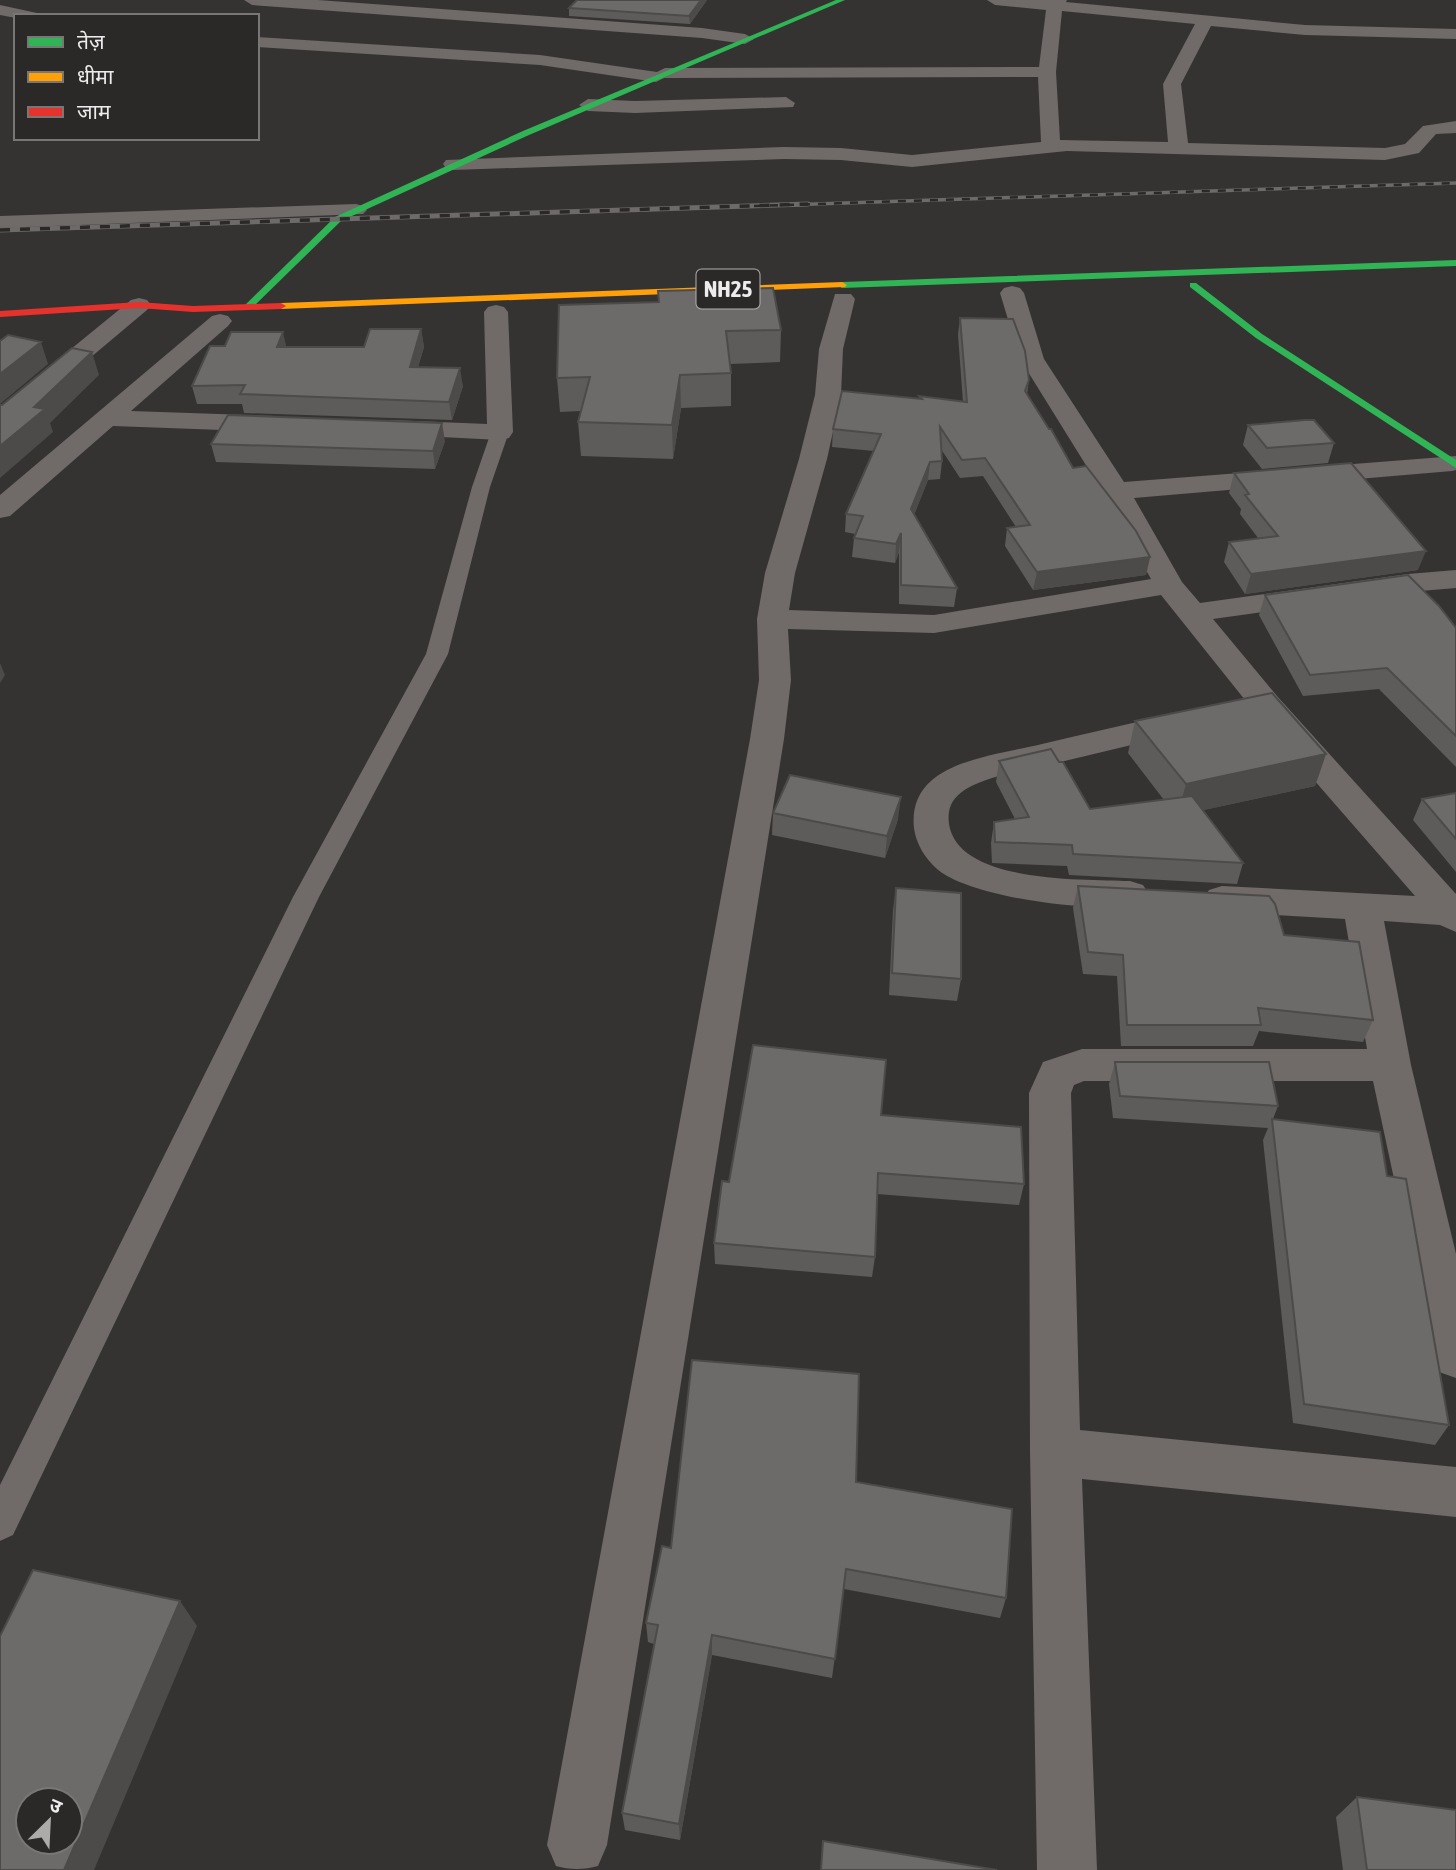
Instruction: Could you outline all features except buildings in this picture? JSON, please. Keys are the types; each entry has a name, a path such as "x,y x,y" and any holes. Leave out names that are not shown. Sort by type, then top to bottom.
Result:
{"main road":[{"path":"248,307 323,231 356,210 453,163 588,104 842,0"},
{"name":"NH25","path":"0,314 130,312 1456,263"},
{"name":"NH25","path":"0,326 130,312 220,321 1456,277"},
{"path":"1193,285 1259,336 1454,464"}],"street":[{"path":"252,0 396,12 523,13 745,39"},
{"path":"396,12 410,0"},
{"path":"995,0 1306,30 1456,34"},
{"path":"1179,0 1184,19"},
{"path":"1051,146 1047,72 1057,4"},
{"path":"0,10 21,14"},
{"path":"642,29 656,10"},
{"path":"1348,11 1359,32"},
{"path":"1179,149 1172,84 1205,21"},
{"path":"259,42 540,60 661,75 1047,72"},
{"path":"588,104 635,107 786,103"},
{"path":"453,163 784,153 841,154 912,161 1051,146 1394,153 1412,149 1421,134 1428,129 1456,127"},
{"path":"0,222 356,210"},
{"path":"1012,293 1032,359 1115,491 1169,585 1265,702 1454,914"},
{"path":"578,1845 767,739 775,680 772,619 780,573 813,459 828,395 831,349 843,299"},
{"path":"0,419 130,312"},
{"path":"363,427 499,432 496,312"},
{"path":"0,510 220,321"},
{"path":"105,418 296,425"},
{"path":"1115,491 1454,464"},
{"path":"1192,613 1408,583 1456,579"},
{"path":"1408,583 1437,611"},
{"path":"772,619 934,624 1169,585"},
{"path":"1265,702 988,768 959,778 942,789 932,804 929,822 935,842 946,856 969,872 1028,889 1362,906 1454,914"},
{"path":"1362,906 1390,1065 1456,1356"},
{"path":"1067,1870 1055,1452 1050,1093 1058,1074 1082,1065 1106,1063 1390,1065"},
{"path":"1055,1452 1456,1492"}],"lane":[{"path":"0,1523 306,897 436,654 481,487 499,432"}],"railway":[{"path":"754,206 1456,183"},
{"path":"0,230 808,204"}],"traffic: fast":[{"path":"248,307 338,219 526,133 842,0"},
{"path":"842,285 1456,263"},
{"path":"1193,285 1259,336 1456,465"}],"traffic: slow":[{"path":"281,306 842,285"}],"traffic: jam":[{"path":"0,314 139,305 193,309 281,306"}]}
